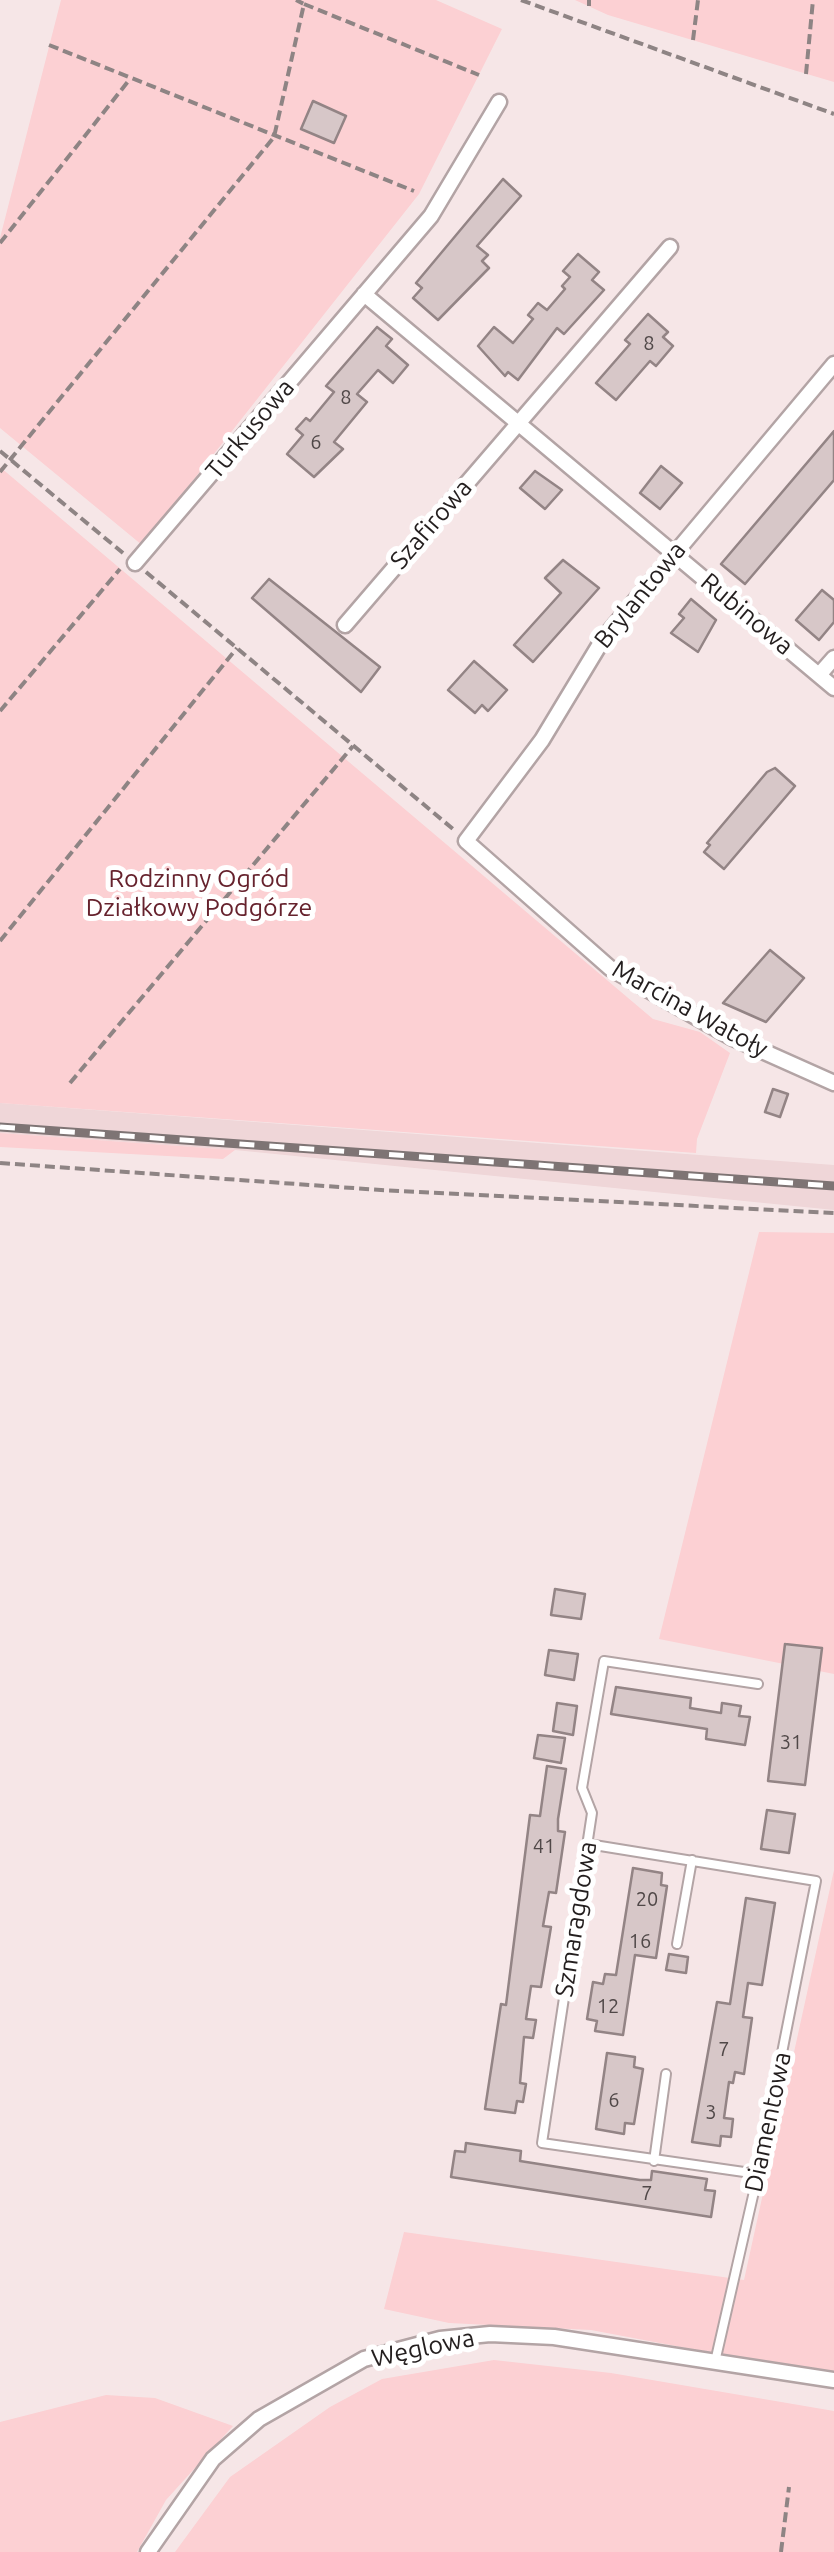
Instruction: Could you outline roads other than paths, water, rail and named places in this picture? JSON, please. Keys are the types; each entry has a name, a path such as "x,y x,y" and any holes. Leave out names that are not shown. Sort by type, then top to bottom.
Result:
{"street":[{"name":"Turkusowa","path":"132,561 431,216 499,102"},
{"name":"Szafirowa","path":"344,625 670,248"},
{"path":"364,294 675,553"},
{"name":"Brylantowa","path":"466,841 542,740 583,667 834,364"},
{"name":"Rubinowa","path":"675,553 834,688"},
{"path":"819,675 834,658"},
{"name":"Marcina Watoły","path":"466,841 610,968 730,1037 834,1084"},
{"name":"Węglowa","path":"148,2552 213,2459 258,2419 364,2359 440,2339 490,2334 554,2337 834,2380"}],"lane":[{"name":"Szmaragdowa","path":"654,2161 542,2143 592,1813 582,1788 604,1661 758,1684"},
{"path":"588,1844 692,1860 678,1944"},
{"name":"Diamentowa","path":"692,1860 816,1880 716,2362"},
{"path":"666,2074 654,2161 758,2174"}],"railway":[{"path":"0,1127 834,1186"}],"park label":[{"name":"Rodzinny Ogród Działkowy Podgórze","path":"199,894"}]}
